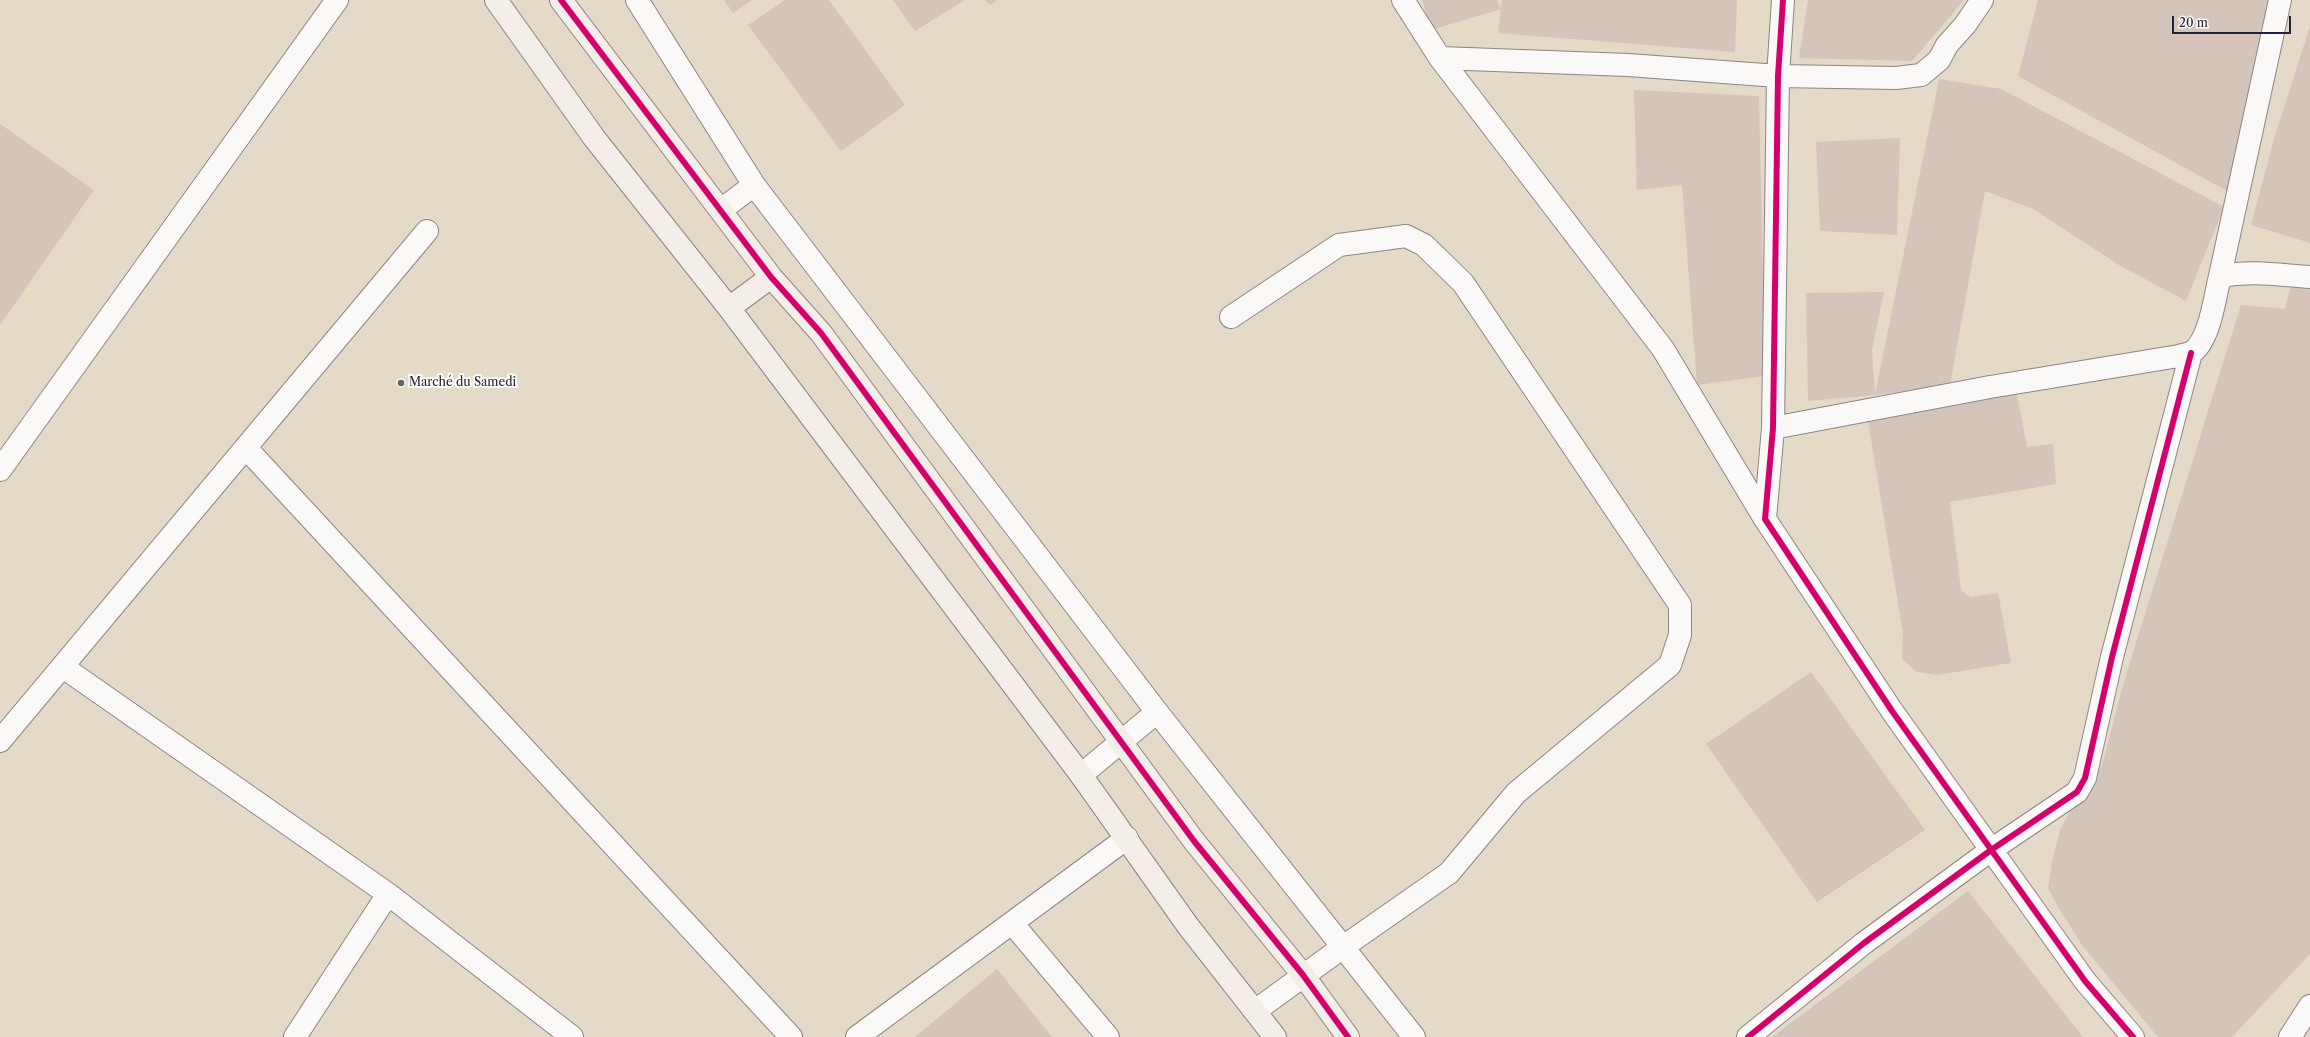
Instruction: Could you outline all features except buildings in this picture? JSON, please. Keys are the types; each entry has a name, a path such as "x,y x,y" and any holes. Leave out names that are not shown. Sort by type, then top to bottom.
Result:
{"street":[{"path":"0,470 337,0"},
{"path":"496,0 595,139 728,308 1082,775 1188,926 1275,1037"},
{"path":"561,0 771,276 825,339 1122,741 1194,841 1303,975 1348,1037"},
{"path":"637,0 754,185 1158,712 1414,1037"},
{"path":"1403,0 1440,58 1663,349 1765,519 1892,711 2085,981 2133,1037"},
{"path":"1765,519 1773,428 1778,76 1783,0"},
{"path":"1440,58 1628,65 1778,76 1896,78 1921,75 1938,60 1947,45 1966,25 1982,0"},
{"path":"1748,1037 1864,943 1991,850 2076,792 2085,778 2112,657 2191,352 2201,342 2209,323 2280,0"},
{"path":"721,210 754,185"},
{"path":"0,741 427,231"},
{"path":"1231,317 1339,245 1406,236 1424,245 1463,283 1680,605 1680,635 1670,665 1516,793 1449,873 1303,975 1255,1011"},
{"path":"2220,276 2236,273 2281,273 2310,278"},
{"path":"728,308 771,276"},
{"path":"1773,428 1990,386 2191,352"},
{"path":"246,448 791,1037"},
{"path":"63,667 388,894 572,1037"},
{"path":"1082,775 1158,712"},
{"path":"857,1037 1127,838"},
{"path":"295,1037 388,894"},
{"path":"1012,922 1108,1037"},
{"path":"2290,1037 2310,1006"}],"cycle path":[{"path":"561,0 771,277 821,333 1194,841 1303,975 1348,1037"},
{"path":"1783,0 1778,76 1773,428 1765,519 1892,711 2085,981 2133,1037"},
{"path":"1748,1037 1864,943 1991,850 2077,792 2085,778 2112,657 2191,353"}],"place":[{"name":"Marché du Samedi","path":"401,383"}]}
